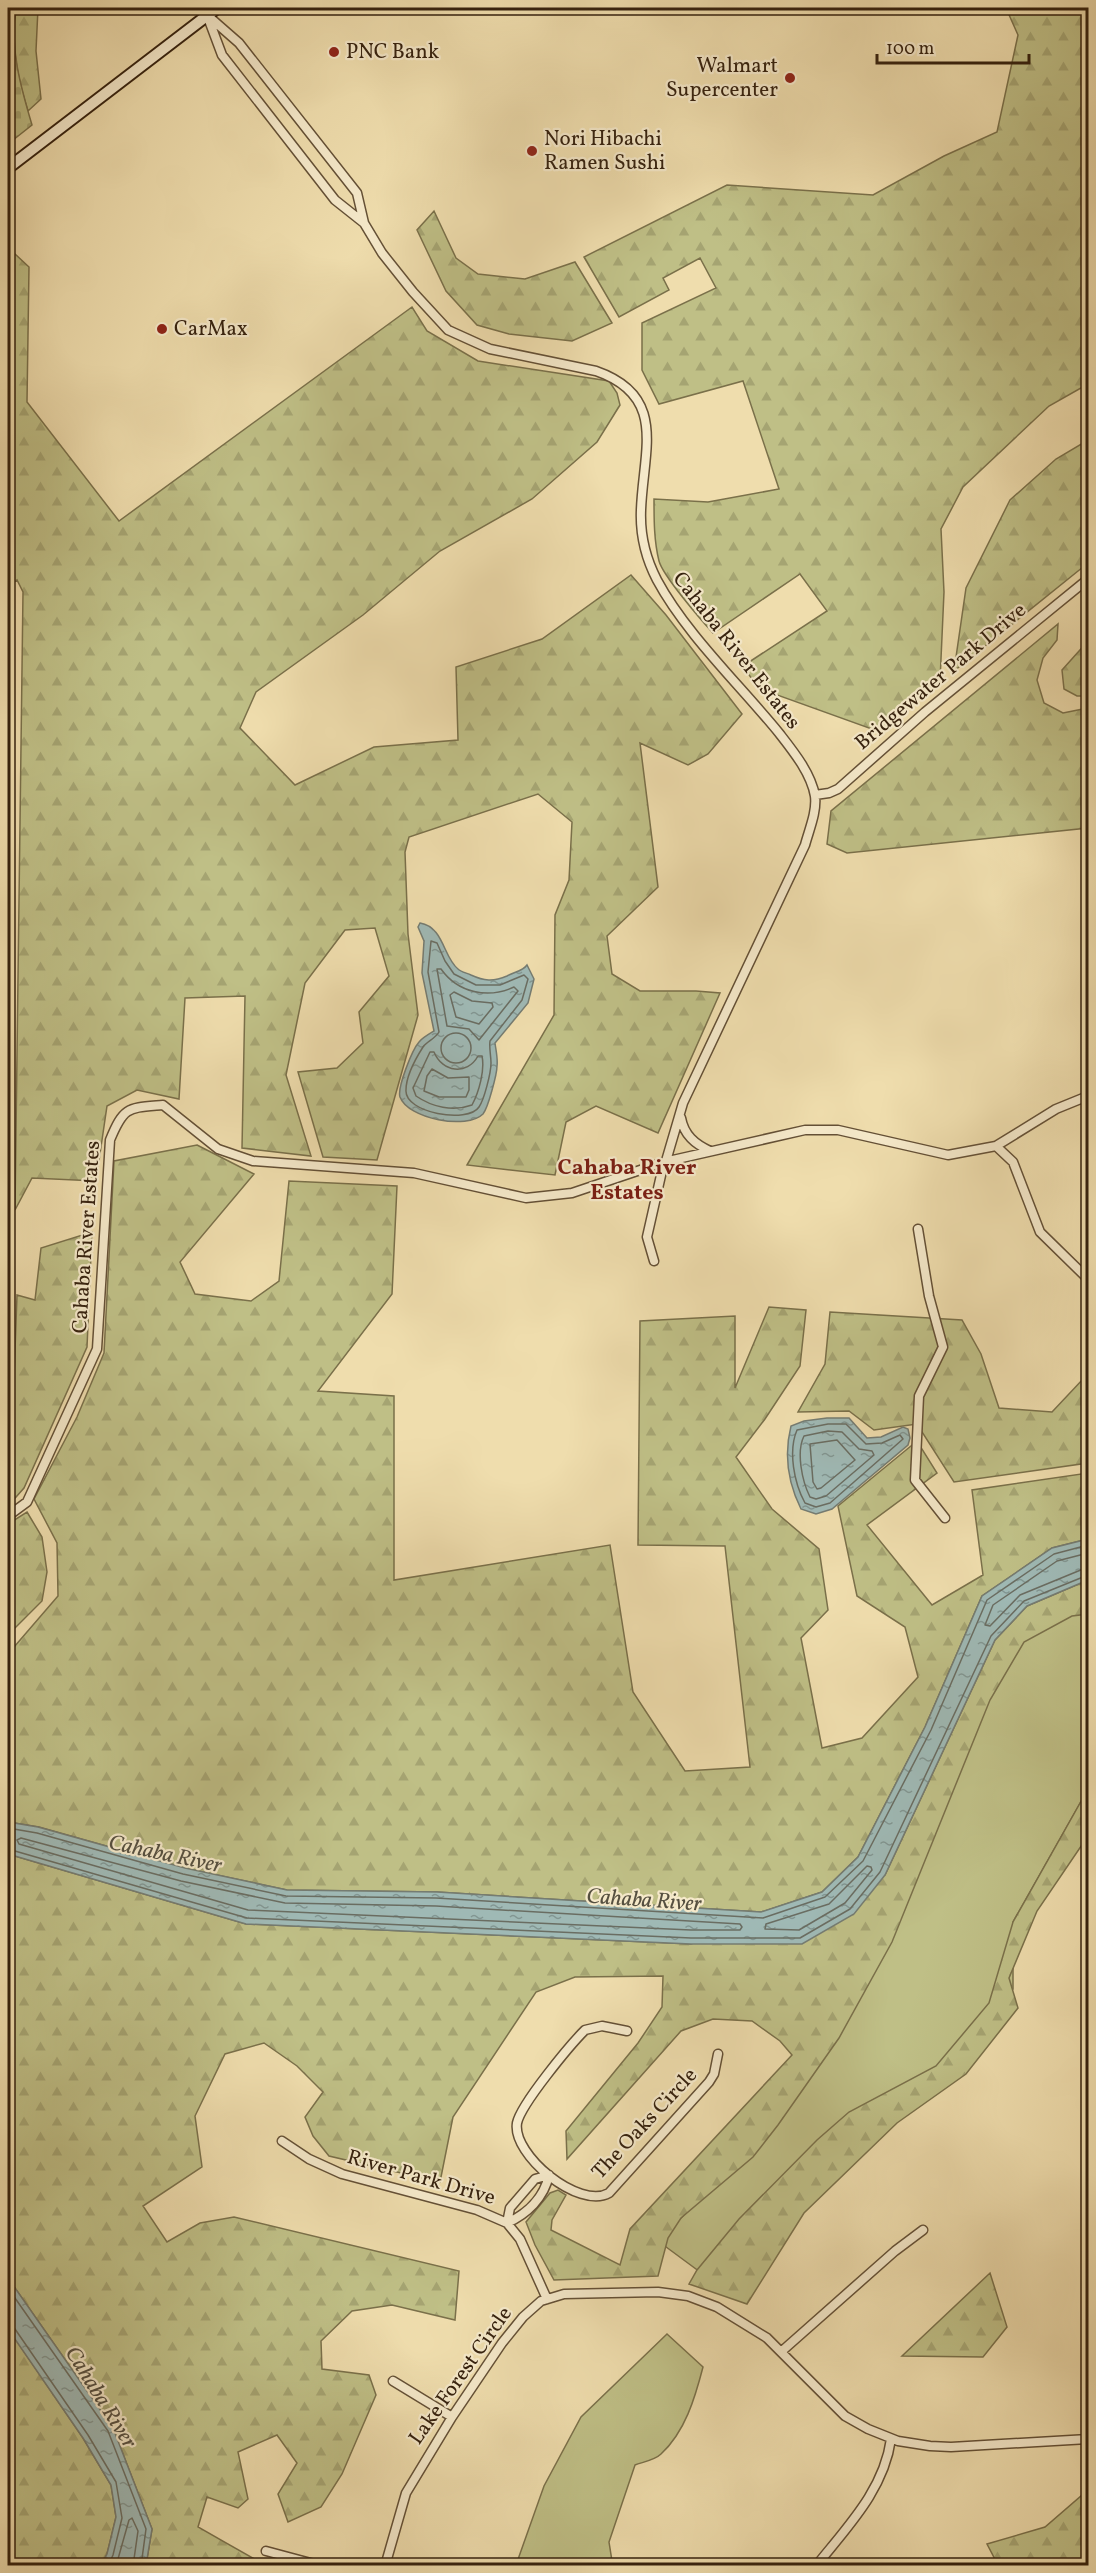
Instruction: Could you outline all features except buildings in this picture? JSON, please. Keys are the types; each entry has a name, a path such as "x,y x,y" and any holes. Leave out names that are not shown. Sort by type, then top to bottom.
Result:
{"main road":[{"path":"8,168 217,8"}],"street":[{"name":"Cahaba River Estates","path":"207,15 222,55 335,200 364,223"},
{"name":"Cahaba River Estates","path":"207,15 239,43 357,193 364,223 382,254 448,330 490,349 596,371 613,377 632,391 641,406 646,430 641,513 645,551 657,580 699,638 792,750 808,776 815,795"},
{"name":"Bridgewater Park Drive","path":"815,795 838,789 925,712 1089,579"},
{"path":"654,1261 647,1237 665,1162 688,1092 805,845 815,805 815,795"},
{"name":"Cahaba River Estates","path":"8,1516 27,1502 97,1349 110,1140 119,1117 132,1107 162,1106 218,1149 253,1161 414,1173 526,1198 572,1193 665,1162 805,1130 838,1130 948,1155 996,1146 1056,1109 1089,1096"},
{"path":"681,1116 683,1127 690,1138 711,1152"},
{"path":"996,1146 1013,1162 1040,1232 1089,1279"},
{"path":"918,1228 929,1296 943,1347 919,1396 915,1480 945,1518"},
{"name":"The Oaks Circle","path":"627,2031 602,2026 585,2030 528,2101 517,2123 520,2142 549,2175 569,2189 585,2195 596,2197 609,2193 710,2082 718,2054"},
{"name":"River Park Drive","path":"282,2141 309,2159 342,2174 477,2210 507,2223 520,2238 547,2299"},
{"path":"549,2175 546,2187 524,2216 507,2223 510,2208 535,2179 549,2175"},
{"path":"783,2351 895,2251 923,2230"},
{"name":"Lake Forest Circle","path":"385,2565 406,2493 452,2416 517,2324 533,2307 547,2299 564,2294 658,2292 688,2296 733,2315 783,2351 808,2381 845,2416 891,2439 912,2444 951,2447 1089,2439"},
{"path":"1089,2296 1089,2439"},
{"path":"393,2381 452,2416"},
{"path":"816,2565 874,2490 882,2474 891,2439"},
{"path":"266,2551 322,2565"}],"green space":[{"path":"8,8 16,8 15,52 20,82 32,125 8,144"},
{"path":"16,8 38,8 36,51 41,99 28,111 16,60 14,20"},
{"path":"1006,8 1088,8 1088,384 1049,406 963,487 941,529 944,592 940,681 880,732 758,688 743,666 827,611 800,574 713,633 667,577 657,553 654,499 708,502 779,489 743,381 659,404 642,370 642,323 716,288 700,258 663,278 669,290 619,317 584,257 727,185 873,195 944,156 997,132 1018,35"},
{"path":"434,211 456,258 478,274 525,279 575,262 612,323 572,341 509,334 477,325 446,291 417,230"},
{"path":"8,254 15,254 29,267 27,402 119,521 412,307 427,331 478,361 609,381 617,393 620,405 597,442 532,499 440,551 363,615 256,692 240,728 295,785 374,747 458,740 456,667 542,639 631,575 666,615 742,714 708,754 688,765 640,743 658,887 607,936 612,974 640,991 720,993 658,1133 596,1106 566,1122 555,1175 467,1165 554,1015 555,915 569,880 572,822 538,794 409,837 405,852 408,934 418,1015 377,1160 323,1157 298,1072 337,1068 363,1043 359,1012 389,976 375,928 345,930 305,983 286,1075 311,1156 242,1148 245,996 185,998 179,1099 137,1090 107,1106 96,1181 32,1178 15,1210 23,592 17,580 8,587"},
{"path":"1088,440 1088,563 954,671 966,588 1010,500 1056,459"},
{"path":"1058,624 1057,640 1043,658 1037,680 1044,703 1063,713 1088,708 1088,828 847,853 827,844 831,811"},
{"path":"1088,641 1088,696 1077,696 1064,689 1062,670"},
{"path":"197,1145 254,1174 180,1262 195,1294 251,1301 279,1281 289,1181 397,1186 392,1294 318,1391 394,1396 394,1580 610,1545 633,1692 685,1771 750,1767 725,1546 638,1545 640,1321 735,1316 735,1388 769,1307 806,1310 800,1366 765,1419 736,1457 772,1509 819,1549 828,1610 801,1638 822,1748 862,1738 918,1677 905,1627 857,1596 838,1506 917,1441 937,1473 867,1525 932,1605 983,1575 972,1490 1088,1473 1088,1539 1052,1548 982,1596 925,1727 858,1857 822,1892 761,1912 437,1892 287,1890 184,1868 39,1827 8,1822 8,1654 58,1596 57,1543 34,1499 77,1417 104,1353 114,1161"},
{"path":"92,1232 87,1347 24,1488 8,1506 8,1407 13,1406 17,1295 35,1300 41,1248"},
{"path":"830,1312 962,1320 981,1354 999,1408 1052,1412 1084,1378 1088,1313 1088,1463 954,1482 917,1424 874,1430 849,1411 798,1412 825,1364"},
{"path":"27,1512 42,1537 47,1572 42,1601 8,1635 8,1524"},
{"path":"1088,1580 1088,1614 1072,1616 1024,1642 990,1700 892,1942 839,2038 753,2157 681,2218 668,2238 658,2276 554,2280 535,2245 526,2222 550,2193 558,2190 566,2195 552,2220 551,2230 620,2265 630,2229 792,2055 780,2041 752,2021 713,2019 681,2031 567,2159 566,2131 638,2043 662,2007 663,1976 575,1977 536,1992 453,2117 440,2182 329,2156 313,2136 305,2117 323,2092 297,2066 264,2043 225,2054 195,2116 202,2167 143,2206 167,2242 200,2223 234,2217 459,2271 455,2320 392,2305 352,2311 321,2341 322,2369 369,2375 376,2395 342,2474 321,2507 288,2522 278,2494 297,2463 277,2435 238,2452 248,2499 238,2508 207,2497 198,2527 265,2565 146,2565 152,2529 113,2428 8,2278 8,1854 246,1924 691,1944 885,1875 995,1640 1027,1606"},
{"path":"1088,1592 1088,1789 1013,1922 1013,1989 950,2080 837,2127 715,2283 658,2241 744,2155 1015,1622"},
{"path":"1088,1789 1088,1836 1037,1911 1009,1978 1018,2008 966,2074 897,2123 804,2213 747,2304 689,2284 697,2270 739,2219 817,2140 849,2112 936,2066 989,2003 1013,1922"},
{"path":"990,2273 1007,2327 983,2357 902,2356"},
{"path":"8,2328 83,2438 111,2485 116,2517 107,2554 101,2565 8,2565"},
{"path":"667,2334 703,2367 693,2402 677,2435 658,2456 635,2465 609,2542 612,2561 610,2565 516,2565 544,2486 581,2417"},
{"path":"1088,2482 1088,2565 998,2565 987,2544 1045,2527 1082,2495"}],"water":[{"path":"420,923 434,930 453,964 461,971 480,979 493,980 523,969 527,965 534,979 528,1003 495,1043 497,1070 494,1083 485,1111 475,1119 438,1120 414,1111 405,1105 400,1097 403,1078 416,1046 434,1031 422,973 424,941 418,927"},
{"path":"849,1418 867,1438 881,1437 903,1427 908,1429 910,1438 908,1445 832,1509 816,1514 801,1509 793,1489 788,1468 789,1437 791,1426 804,1421"},
{"path":"1088,1539 1088,1580 1027,1606 995,1640 885,1875 854,1914 802,1944 691,1944 246,1924 8,1854 8,1822 38,1827 185,1868 287,1890 437,1892 761,1912 822,1892 858,1857 925,1727 982,1596 1052,1548"},
{"path":"8,2278 113,2428 152,2529 146,2565 101,2565 107,2554 116,2517 111,2485 83,2438 8,2329"}],"place":[{"name":"PNC Bank","path":"334,52"},
{"name":"Walmart Supercenter","path":"790,78"},
{"name":"Nori Hibachi Ramen Sushi","path":"532,151"},
{"name":"CarMax","path":"162,329"}],"district":[{"name":"Cahaba River Estates","path":"627,1180"}],"water label":[{"name":"Cahaba River","path":"165,1855"},
{"name":"Cahaba River","path":"644,1901"},
{"name":"Cahaba River","path":"100,2398"}]}
